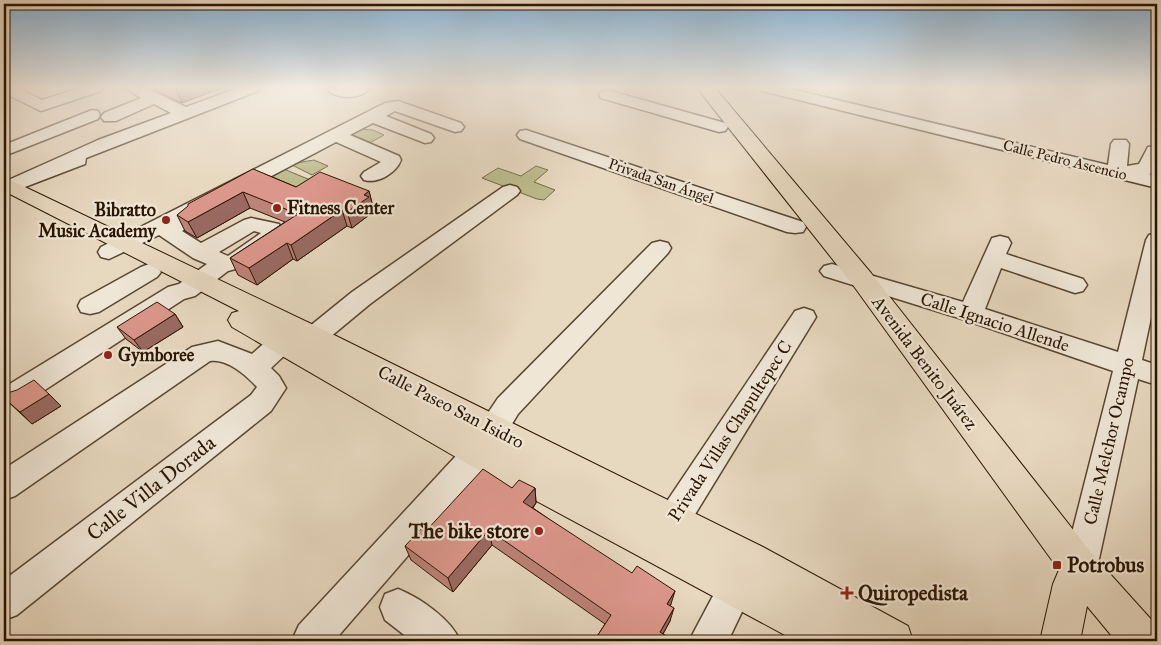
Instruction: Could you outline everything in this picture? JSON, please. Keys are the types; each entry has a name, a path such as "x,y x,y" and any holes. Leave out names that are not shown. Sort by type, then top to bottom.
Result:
{"main road":[{"name":"Avenida Benito Juárez","path":"712,118 940,413 1069,568 1076,576 1144,632"},
{"name":"Avenida Benito Juárez","path":"730,118 862,280 1076,576"},
{"name":"Calle Paseo San Isidro","path":"6,188 127,254 196,275 299,340 486,441 743,575 893,641"},
{"name":"Calle Paseo San Isidro","path":"743,575 795,632 837,641"},
{"name":"Calle Melchor Ocampo","path":"1060,641 1076,576"}],"street":[{"path":"4,151 84,118"},
{"path":"6,188 61,165 76,161 100,140 134,118"},
{"path":"100,140 169,118"},
{"path":"127,254 299,155 341,138 370,118"},
{"path":"375,118 426,138"},
{"path":"429,118 455,128"},
{"path":"688,118 719,127"},
{"name":"Calle Pedro Ascencio","path":"892,118 1157,182"},
{"name":"Privada San Ángel","path":"526,135 795,227"},
{"path":"341,138 392,160 390,165 372,176"},
{"path":"1120,144 1122,174 1147,168 1154,151"},
{"path":"253,368 299,340 361,298 510,191"},
{"path":"90,306 127,254 166,230 240,192"},
{"path":"18,393 196,275 166,230"},
{"path":"312,638 486,441 508,406 660,248"},
{"path":"971,313 997,251 1075,285"},
{"name":"Calle Melchor Ocampo","path":"1076,576 1155,257"},
{"name":"Calle Ignacio Allende","path":"832,271 971,313 1157,375"},
{"name":"Privada Villas Chapultepec C","path":"665,533 804,317"},
{"name":"Calle Villa Dorada","path":"4,486 201,354 222,350 253,368 270,381 272,388 265,399 4,602"},
{"path":"708,641 743,575"},
{"path":"398,607 441,641"}],"shaded area":[{"path":"361,129 373,130 384,135 366,145 346,135"},
{"path":"314,160 328,166 312,175 290,164"},
{"path":"536,166 548,170 534,182 555,190 544,200 482,178 498,168 521,176"},
{"path":"279,167 315,182 296,194 266,180"}],"building":[{"path":"253,169 296,187 320,172 369,191 364,195 369,197 347,212 342,210 291,245 287,243 249,268 230,258 298,214 243,192 188,222 177,215 188,204"},
{"path":"157,302 175,314 134,340 117,327"},
{"path":"34,380 49,394 20,412 4,398 4,394 17,390"},
{"path":"483,469 512,488 519,480 535,488 523,502 632,573 637,566 675,591 667,604 674,608 660,632 668,637 666,641 594,641 611,615 489,530 448,578 405,546 421,529 425,532"}],"place":[{"name":"Fitness Center","path":"277,208"},
{"name":"Bibratto Music Academy","path":"166,220"},
{"name":"Gymboree","path":"108,355"},
{"name":"The bike store","path":"539,531"},
{"name":"Potrobus","path":"1057,565"},
{"name":"Quiropedista","path":"847,593"}]}
